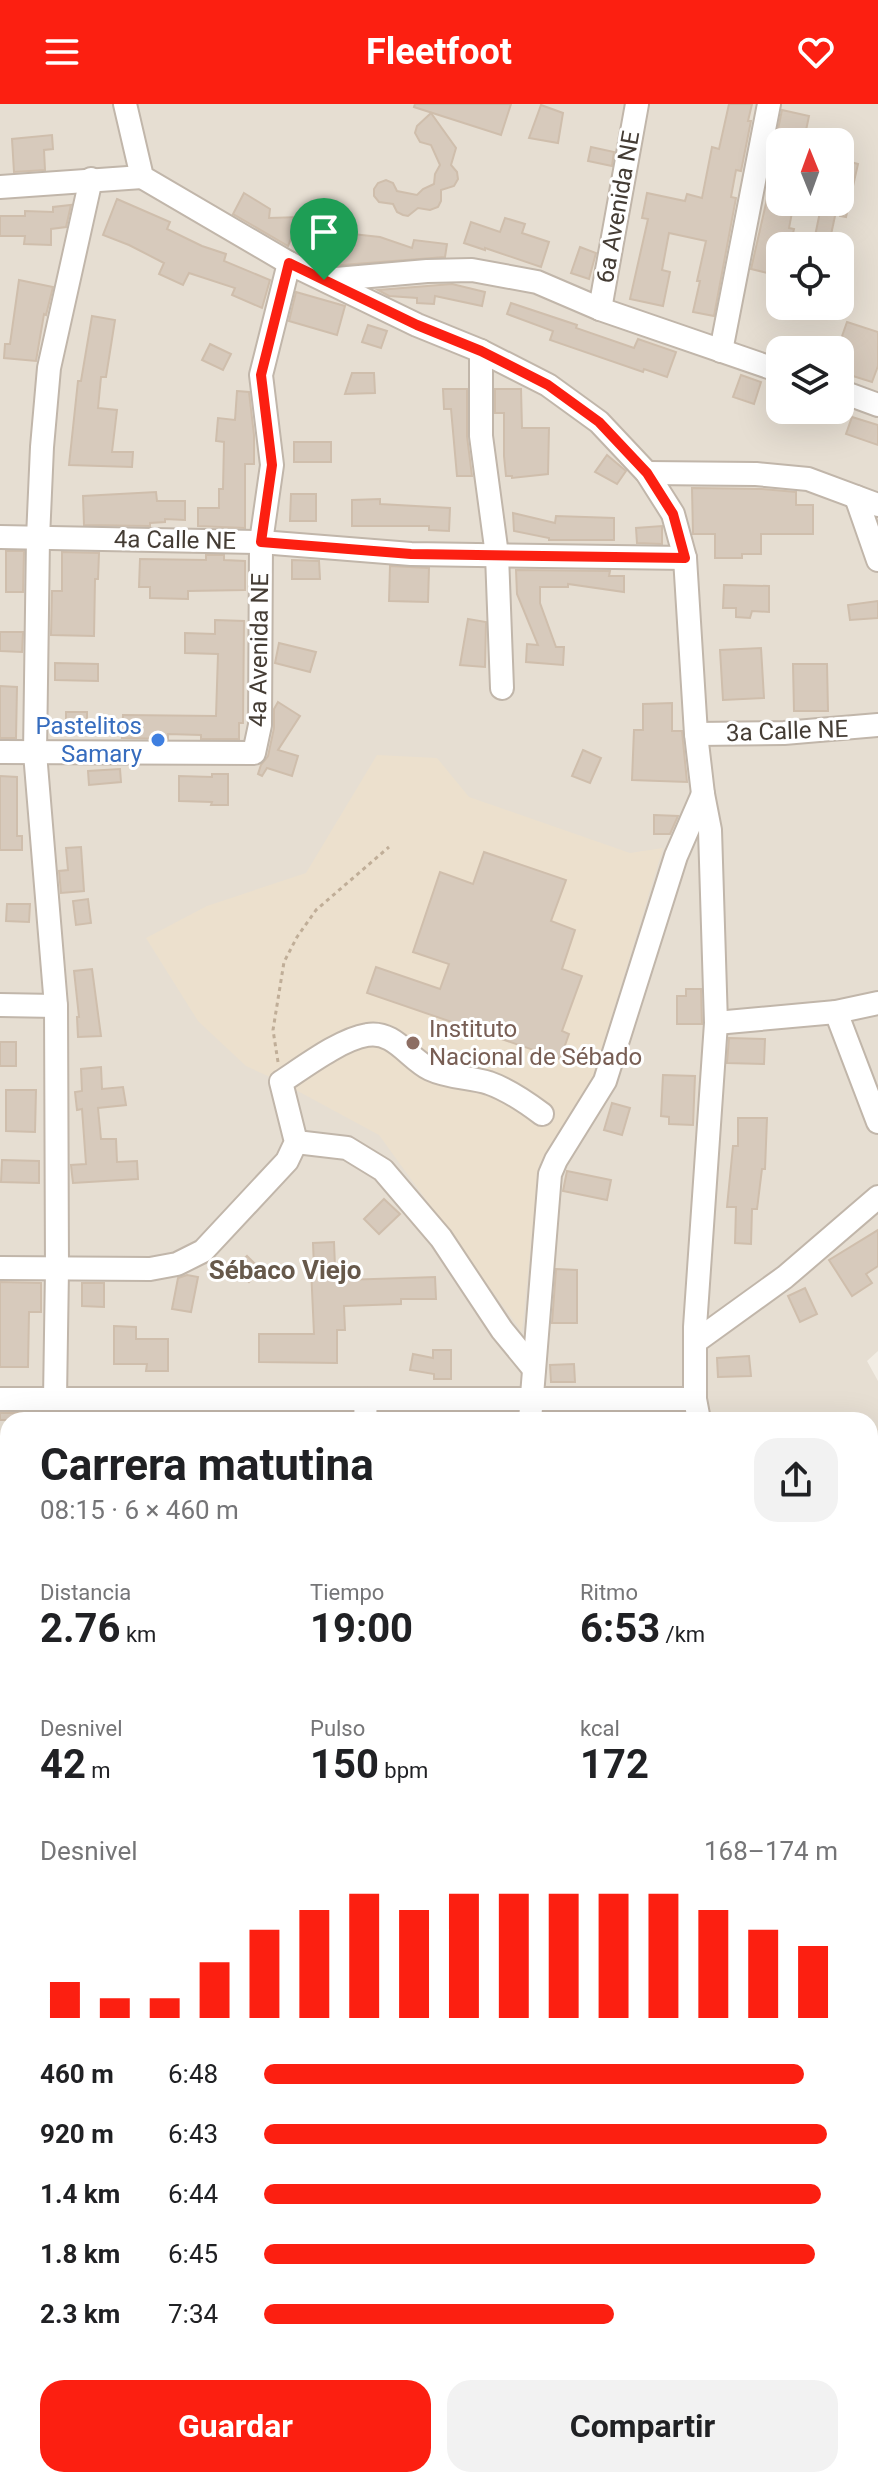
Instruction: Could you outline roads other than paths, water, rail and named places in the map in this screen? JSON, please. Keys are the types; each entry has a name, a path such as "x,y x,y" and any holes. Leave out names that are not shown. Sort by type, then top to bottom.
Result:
{"street":[{"path":"125,104 142,177"},
{"name":"6a Avenida NE","path":"600,309 637,104"},
{"path":"721,351 769,104"},
{"path":"0,187 142,177 289,263 548,385 599,422 647,473 673,514 685,558 696,734 710,830 716,1023 695,1342 697,1410 366,1410 0,1399"},
{"path":"55,1399 56,1006 35,753 38,538 49,368 91,179"},
{"name":"4a Avenida NE","path":"35,753 254,753 260,725 261,542 272,465 261,375 289,263"},
{"path":"324,280 472,270 537,282 600,309 766,366"},
{"path":"481,351 481,436 497,555 502,688"},
{"path":"854,396 878,405"},
{"path":"647,473 756,474 808,479 878,505"},
{"path":"856,497 878,560"},
{"name":"4a Calle NE","path":"0,537 261,542 411,554 685,558"},
{"name":"3a Calle NE","path":"696,734 784,733 878,725"},
{"path":"0,752 35,753"},
{"path":"531,1410 550,1174 605,1081 676,856 703,794"},
{"path":"716,1023 836,1012 878,1003"},
{"path":"0,1005 56,1006"},
{"path":"836,1012 878,1122"},
{"path":"0,1268 150,1269 177,1264 203,1251 287,1161 296,1142 281,1082 334,1048 369,1034 394,1040 428,1068 455,1078 488,1083 516,1095 542,1114"},
{"path":"296,1142 347,1148 383,1170 441,1238 502,1330 534,1369"},
{"path":"695,1342 785,1277 878,1197"}],"place":[{"name":"Pastelitos Samary","path":"158,740"},
{"name":"Instituto Nacional de Sébado","path":"413,1043"}],"district":[{"name":"Sébaco Viejo","path":"285,1270"}]}
